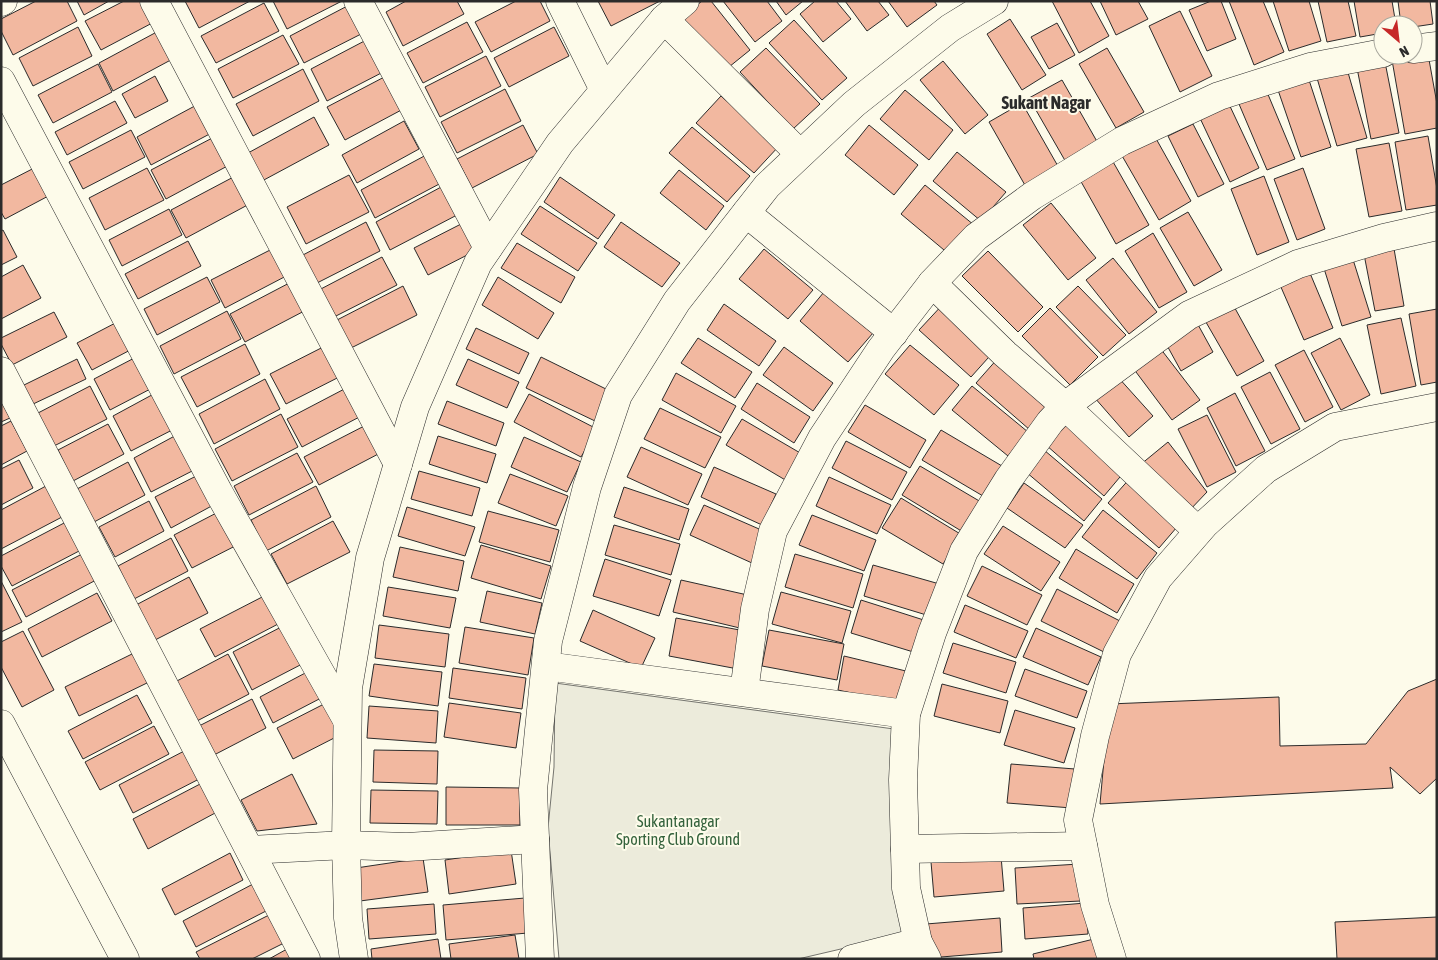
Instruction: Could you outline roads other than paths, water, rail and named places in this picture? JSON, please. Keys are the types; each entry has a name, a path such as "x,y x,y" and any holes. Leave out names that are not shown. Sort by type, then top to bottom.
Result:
{"street":[{"path":"154,1 398,464"},
{"path":"358,1 488,248"},
{"path":"560,1 604,90"},
{"path":"354,959 348,918 346,845 348,688 370,558 416,407 478,263 560,143 664,19 684,1"},
{"path":"540,959 534,790 548,641 587,487 618,395 676,301 767,186 854,104 950,28 994,1"},
{"path":"664,19 800,154"},
{"path":"1423,48 1437,46"},
{"path":"744,692 755,609 774,531 822,438 881,349 932,283 976,237 1032,196 1122,141 1219,96 1310,67 1373,55"},
{"path":"1,81 219,493 347,720"},
{"path":"746,213 894,333"},
{"path":"852,959 923,950 906,888 903,780 906,714 932,633 964,551 1008,480 1050,422 1065,406 1189,315 1298,264 1384,238 1437,226"},
{"path":"932,283 1005,354 1065,406 1198,531"},
{"path":"1,370 306,959"},
{"path":"1112,959 1095,905 1078,820 1095,736 1117,654 1158,578 1198,531 1266,469 1335,427 1437,407"},
{"path":"546,666 906,714"},
{"path":"1,724 125,959"},
{"path":"250,850 346,845 407,847 535,839"},
{"path":"905,850 1083,846"}],"district":[{"name":"Sukant Nagar","path":"1046,102"}],"park label":[{"name":"Sukantanagar Sporting Club Ground","path":"678,830"}]}
